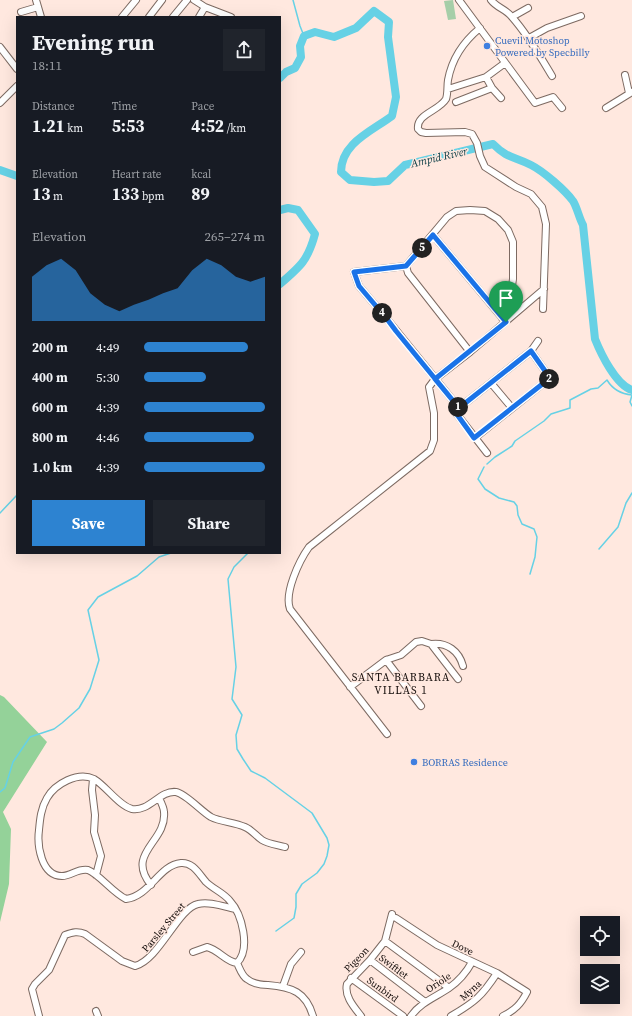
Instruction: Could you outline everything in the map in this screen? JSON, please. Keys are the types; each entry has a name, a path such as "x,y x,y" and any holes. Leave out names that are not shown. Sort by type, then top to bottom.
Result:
{"street":[{"path":"36,0 41,16"},
{"path":"123,16 136,0"},
{"path":"150,16 162,0"},
{"path":"174,16 187,0"},
{"path":"194,0 205,7 228,16"},
{"path":"459,0 535,104 553,97 562,108"},
{"path":"491,0 495,6 506,11 512,17 528,38 552,76"},
{"path":"21,12 38,7"},
{"path":"200,16 205,7"},
{"path":"512,17 528,8"},
{"path":"528,38 547,28 581,16"},
{"path":"480,28 466,39 458,52 448,81 446,98 440,106 420,119 417,124 418,129 421,132 426,133 465,132 472,134 475,138 485,167 516,187 531,194 542,207 546,224 543,309"},
{"path":"0,47 16,68"},
{"path":"448,89 486,77 505,63"},
{"path":"606,108 630,93 625,75"},
{"path":"486,77 492,88 501,98"},
{"path":"0,103 16,87"},
{"path":"456,102 492,88"},
{"path":"459,408 359,286 354,272 406,266 447,217 456,211 485,211 498,220 508,230 513,242 513,279 509,306 504,320"},
{"path":"433,235 504,320"},
{"path":"406,266 408,273 470,352"},
{"path":"387,734 290,609 288,603 289,591 304,553 309,547 430,451 434,440 434,413 429,387 435,379 470,352 504,320 544,290"},
{"path":"487,453 456,413 459,408 531,351 538,341"},
{"path":"474,438 550,378 531,351"},
{"path":"491,383 512,408"},
{"path":"350,687 386,660 401,655 416,642 422,640 431,644 458,679"},
{"path":"431,644 440,642 447,645 461,658 462,666"},
{"path":"386,660 421,706"},
{"path":"237,963 242,956 244,935 242,924 230,901 208,883 194,868 188,864 174,864 168,867 138,896 126,899 118,895 96,875 88,870 62,876 55,875 49,871 42,860 38,835 43,807 51,792 77,777 93,779 131,808 139,809 169,793 176,792 212,817 244,827 267,842 285,847"},
{"path":"93,779 92,790 95,815 94,832 101,856 96,875"},
{"path":"151,885 144,877 142,871 143,860 164,821 164,811 159,798"},
{"name":"Parsley Street","path":"39,1016 32,989 49,970 65,935 79,931 122,961 135,966 147,961 195,905 208,903 235,909"},
{"name":"Pigeon","path":"361,1016 348,997 346,989 347,984 351,978 370,960 385,941 393,915"},
{"name":"Dove","path":"393,915 437,945 497,973 527,992 522,1003 514,1010 503,1016"},
{"path":"385,941 449,988"},
{"path":"194,952 207,947 219,952 231,962 237,963"},
{"path":"283,986 291,964 301,952"},
{"name":"Swiftlet","path":"370,960 425,1002"},
{"name":"Oriole","path":"412,1016 416,1008 461,979 472,962"},
{"path":"237,963 243,977 252,983 283,986 295,990 308,1002 313,1016"},
{"name":"Myna","path":"451,1016 472,1004 485,992 497,973"},
{"name":"Sunbird","path":"351,978 403,1016"}],"green space":[{"path":"453,0 456,19 448,20 444,1"},
{"path":"0,695 4,697 47,742 3,812 11,829 9,884 0,922"}],"waterway":[{"path":"293,0 304,36"},
{"name":"Ampid River","path":"281,77 286,72 295,68 301,57 300,46 304,36 315,32 334,37 356,28 374,11 389,22 388,37 396,97 392,116 352,145 342,162 341,172 350,180 374,182 388,181 405,165 493,144 507,155 525,162 542,172 554,181 576,206 583,225 595,339 601,353 615,376 626,387 632,390"},
{"name":"Ampid River","path":"0,170 16,176"},
{"name":"Ampid River","path":"281,210 288,208 298,210 315,234 310,250 303,262 281,283"},
{"path":"487,464 512,446 515,441 544,421 551,414 570,408 570,400 591,389 598,388 607,380 618,391 624,394 632,395"},
{"path":"632,395 630,402 632,406"},
{"path":"484,467 478,479 485,489 499,498 514,502 517,506 518,515 522,524 534,529 537,537 535,557 530,574"},
{"path":"599,549 618,527 626,503 632,493"},
{"path":"0,513 16,496"},
{"path":"0,792 5,788 13,762 30,737 54,729 62,723 79,708 90,689 99,660 88,610 98,597 137,576 159,557 168,554"},
{"path":"247,554 234,567 228,579 236,667 232,699 242,715 236,735 237,749 251,771 265,778 312,813 327,838 329,845 324,864 317,873 302,884 296,894 294,918 276,931"}],"place":[{"name":"Cuevil Motoshop Powered by Specbilly","path":"487,46"},
{"name":"BORRAS Residence","path":"414,762"}],"district":[{"name":"SANTA BARBARA VILLAS 1","path":"401,683"}],"route":[{"path":"506,322 433,235 406,266 354,272 359,286 387,319 396,331 459,408 456,413 474,438 550,378 531,351 459,408 435,379 470,352 506,322"}]}
